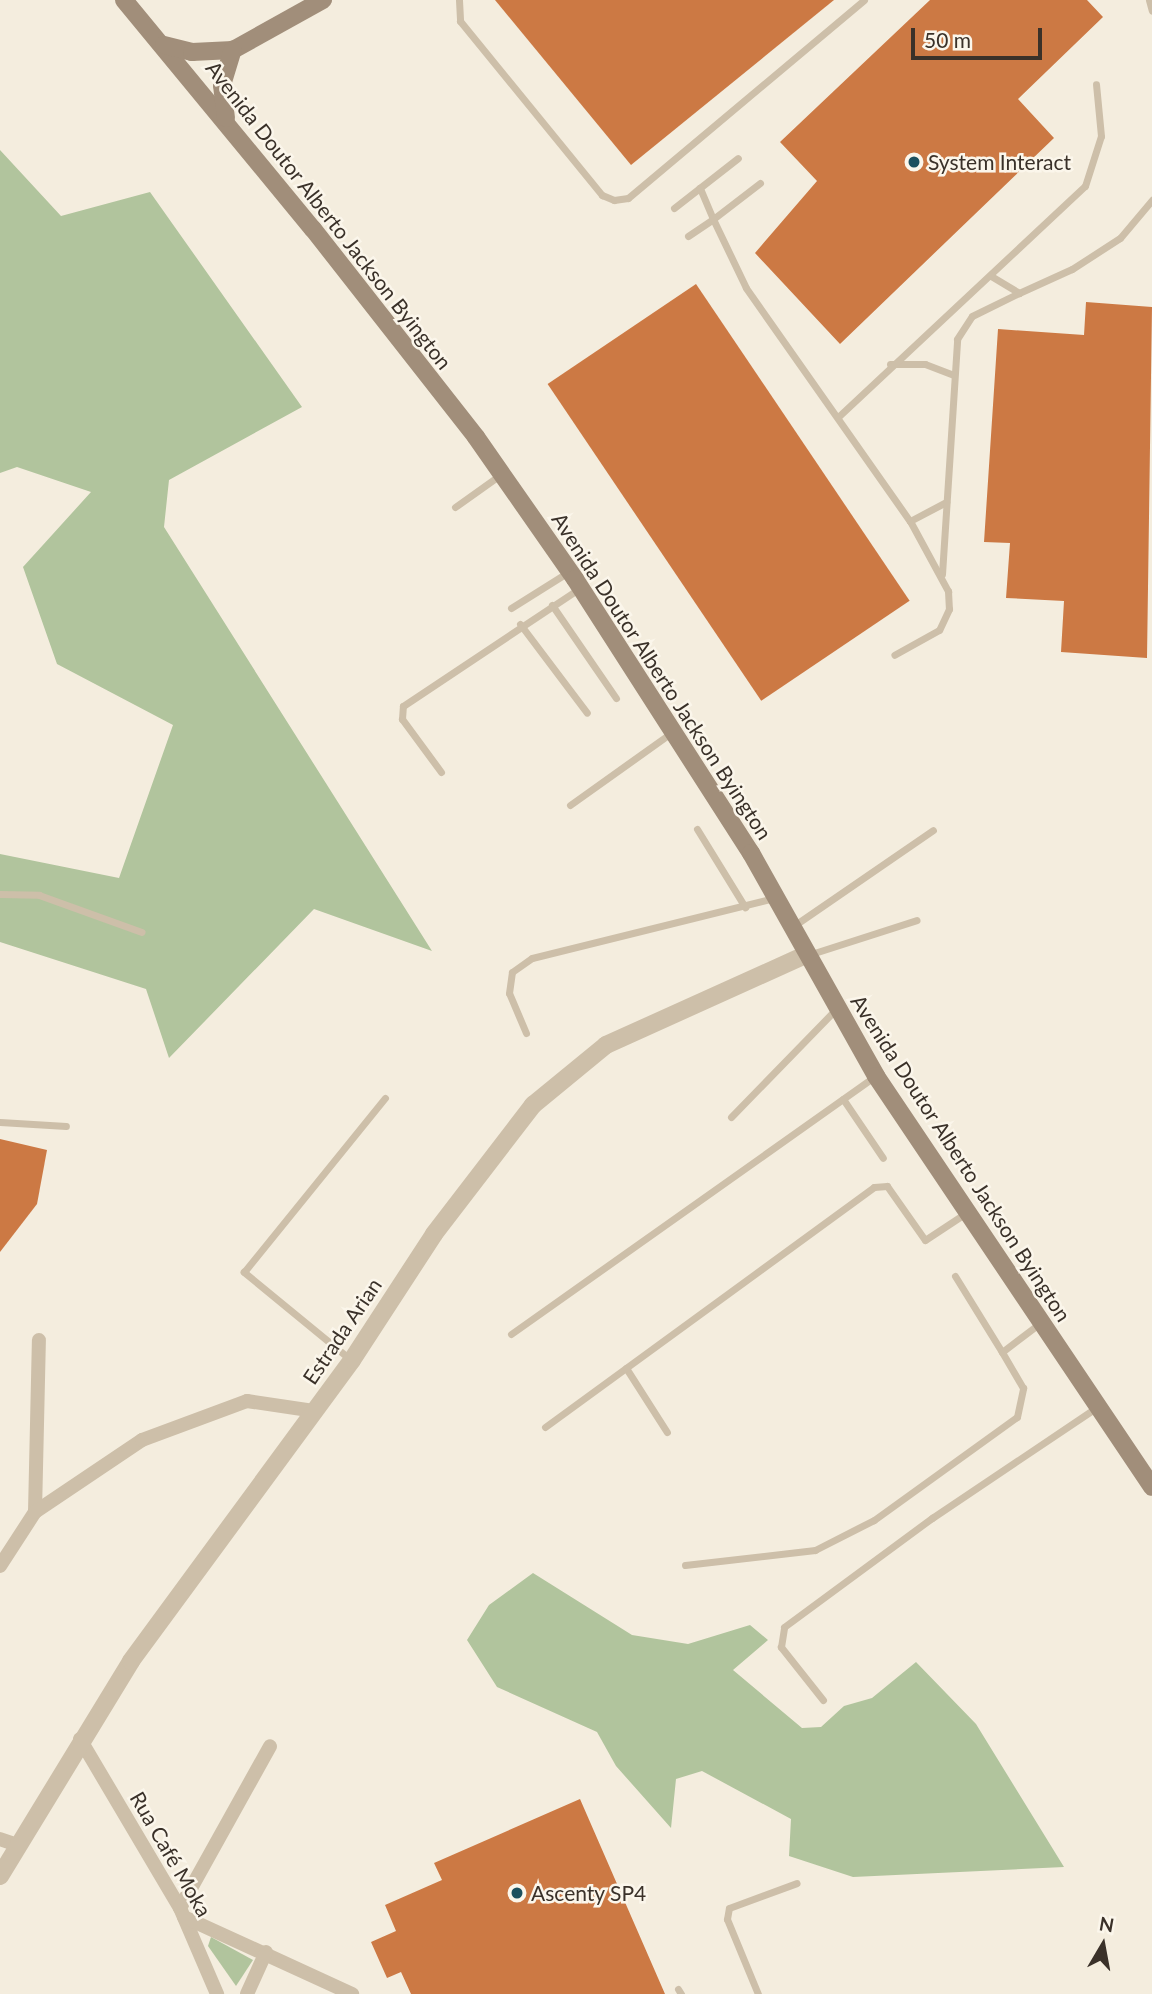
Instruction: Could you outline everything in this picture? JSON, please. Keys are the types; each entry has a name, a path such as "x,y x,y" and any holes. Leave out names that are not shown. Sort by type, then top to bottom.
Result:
{"main road":[{"name":"Avenida Doutor Alberto Jackson Byington","path":"124,0 226,118 502,474 570,571 674,730 775,898 805,956 876,1076 1152,1488"},
{"path":"164,45 192,52 233,50 323,0"},
{"path":"226,118 222,85 233,50"}],"street":[{"name":"Estrada Arian","path":"0,1876 9,1842 178,1592 352,1360 492,1155 567,1073 606,1045 805,956"},
{"path":"35,1513 39,1340"},
{"path":"0,1566 35,1513 142,1440 220,1408 247,1401 314,1411"},
{"name":"Rua Café Moka","path":"80,1739 182,1912 217,1994"},
{"path":"270,1746 182,1912 352,1994"},
{"path":"247,1994 266,1952"}],"lane":[{"path":"459,0 460,21 602,195 614,200 628,198 864,0"},
{"path":"1149,0 1152,11"},
{"path":"838,417 890,364 991,276 1086,186 1101,136 1096,84"},
{"path":"674,208 738,158"},
{"path":"688,236 761,183"},
{"path":"700,188 746,288 910,521 942,575 948,592 945,621 939,630 894,655"},
{"path":"942,575 953,375 961,328 992,303 1019,293 1120,238 1152,200"},
{"path":"991,276 1019,293"},
{"path":"890,364 925,364 953,375"},
{"path":"454,506 502,474"},
{"path":"910,521 946,502"},
{"path":"511,608 570,571"},
{"path":"441,772 402,719 401,709 520,624 581,587"},
{"path":"552,605 616,698"},
{"path":"520,624 587,713"},
{"path":"570,805 674,730"},
{"path":"697,829 745,907"},
{"path":"790,928 933,830"},
{"path":"0,894 38,895 142,932"},
{"path":"526,1033 509,993 512,971 532,958 775,898"},
{"path":"805,956 917,920"},
{"path":"731,1116 837,1008"},
{"path":"511,1334 876,1076"},
{"path":"352,1360 244,1272 386,1098"},
{"path":"843,1099 883,1158"},
{"path":"0,1122 66,1126"},
{"path":"545,1427 878,1185 887,1186 925,1240 967,1213"},
{"path":"685,1565 815,1550 874,1520 1023,1410 1019,1376 955,1276"},
{"path":"1002,1352 1040,1323"},
{"path":"626,1368 667,1432"},
{"path":"823,1700 782,1647 784,1627 932,1518 1097,1407"},
{"path":"758,1994 727,1919 729,1908 797,1883"}],"green space":[{"path":"0,150 61,216 150,192 302,407 169,480 164,527 432,951 314,909 169,1058 146,989 0,942 0,854 119,878 173,725 57,664 23,567 91,492 17,467 0,473"},
{"path":"533,1573 632,1635 688,1644 750,1625 768,1640 733,1670 802,1728 821,1727 844,1706 872,1698 916,1662 976,1724 1064,1867 853,1877 789,1856 791,1819 702,1771 676,1779 671,1828 616,1766 597,1732 497,1687 467,1640 489,1605"},
{"path":"211,1937 253,1960 236,1986 208,1946"}],"building":[{"path":"495,0 834,0 631,165"},
{"name":"System Interact","path":"930,0 1087,0 1103,17 1018,99 1054,138 840,344 755,253 817,181 780,142"},
{"path":"696,284 910,601 761,701 548,384"},
{"path":"1086,302 1152,307 1147,658 1061,652 1064,601 1006,598 1010,543 984,542 998,329 1084,335"},
{"path":"0,1139 47,1150 37,1204 0,1252"},
{"name":"Ascenty SP4","path":"580,1799 665,1994 411,1994 401,1972 387,1978 371,1942 396,1931 385,1905 442,1880 434,1863"}],"place":[{"name":"System Interact","path":"914,162"},
{"name":"Ascenty SP4","path":"517,1893"}]}
